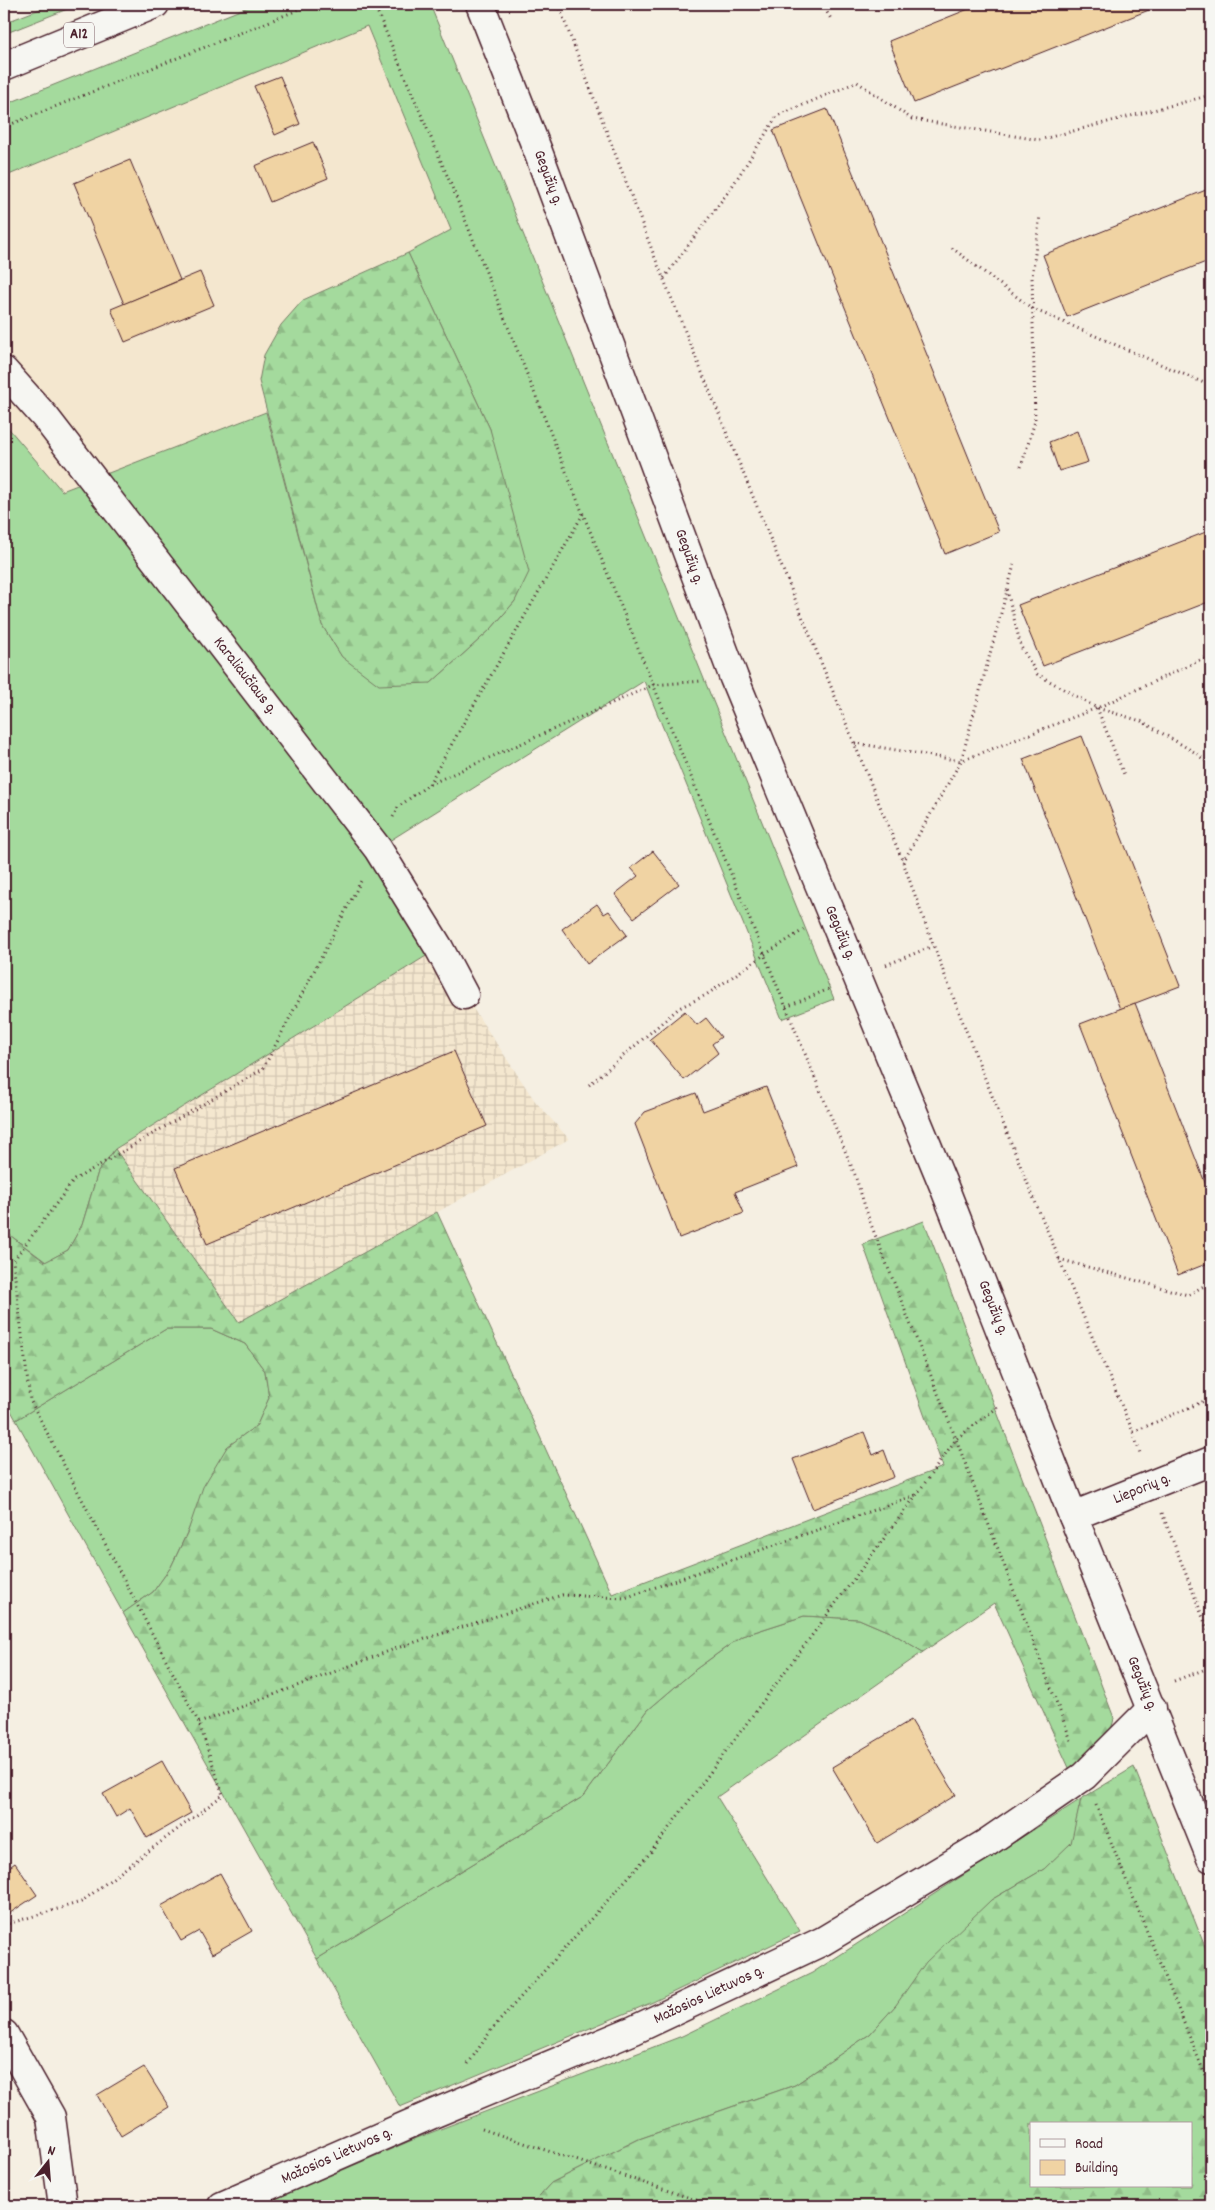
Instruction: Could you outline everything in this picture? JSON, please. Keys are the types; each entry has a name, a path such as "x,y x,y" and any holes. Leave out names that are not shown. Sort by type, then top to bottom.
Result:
{"main road":[{"name":"A12","path":"4,66 155,4"},
{"name":"Gegužių g.","path":"480,4 537,149 734,678 936,1166 1024,1386 1073,1516 1149,1700 1211,1858"},
{"name":"Karaliaučiaus g.","path":"4,371 45,416 378,849 439,948 464,995"},
{"name":"Lieporių g.","path":"1073,1516 1211,1460"},
{"name":"Mažosios Lietuvos g.","path":"222,2206 435,2113 634,2030 822,1941 985,1844 1084,1776 1149,1700"},
{"path":"4,2034 51,2117 63,2206"}],"path":[{"path":"4,127 313,4"},
{"path":"374,4 452,187 582,514 855,1175 870,1222 956,1439 1084,1776 1211,2090"},
{"path":"558,4 663,278 903,862 933,946 1059,1259 1132,1432 1150,1486 1211,1638"},
{"path":"822,4 832,19"},
{"path":"663,278 732,188 777,116 856,82 912,119 1039,140 1211,95"},
{"path":"1021,467 1035,421 1032,278 1040,215"},
{"path":"952,248 1033,309 1211,386"},
{"path":"428,785 582,514"},
{"path":"903,862 961,762 1014,565"},
{"path":"1007,589 1021,647 1037,674 1097,708 1141,720 1196,753 1211,766"},
{"path":"854,742 961,762 1097,708 1211,655"},
{"path":"4,1924 81,1902 223,1795 199,1723 30,1400 14,1261 74,1180 263,1069 398,807 428,785 653,685 734,678"},
{"path":"1097,708 1125,778"},
{"path":"589,1085 679,1008 706,996 764,955 831,913"},
{"path":"786,1007 824,991"},
{"path":"1059,1259 1188,1295 1211,1282"},
{"path":"466,2067 492,2029 651,1852 956,1439 1024,1386"},
{"path":"1132,1432 1211,1398"},
{"path":"199,1723 397,1648 562,1595 626,1598 917,1494"},
{"path":"1149,1700 1211,1667"},
{"path":"435,2113 714,2206"}],"shaded area":[{"path":"367,26 451,230 408,253 302,300 259,381 266,412 62,491 4,423 4,177"},
{"path":"439,948 464,995 535,1101 569,1139 239,1322 115,1149"}],"green space":[{"path":"53,4 80,4 4,34 4,23"},
{"path":"255,4 429,4 431,7 834,999 782,1019 644,681 378,848 439,948 115,1149 98,1172 82,1225 68,1250 46,1262 7,1233 4,1226 4,423 62,491 266,412 322,625 342,657 431,683 491,629 515,601 490,429 408,253 451,230 367,26 4,177 4,105"},
{"path":"408,253 490,429 529,572 515,601 491,629 431,683 379,685 342,657 322,625 259,381 264,355 281,325 303,300"},
{"path":"115,1149 239,1322 437,1212 612,1594 943,1467 863,1244 924,1221 1114,1718 1108,1734 1097,1747 1070,1770 994,1603 923,1652 894,1634 859,1619 804,1616 742,1636 696,1669 648,1710 584,1796 317,1959 123,1613 153,1592 171,1567 188,1531 203,1487 227,1447 257,1425 269,1398 265,1371 245,1344 211,1329 166,1329 16,1420 4,1398 4,1226 7,1233 45,1262 68,1250 82,1225 98,1172"},
{"path":"166,1329 211,1329 245,1344 265,1371 269,1398 257,1425 227,1447 171,1567 153,1592 123,1613 16,1420"},
{"path":"804,1616 859,1619 894,1634 923,1652 717,1797 800,1931 653,2002 400,2107 317,1959 584,1796 648,1710 696,1669 742,1636"},
{"path":"1134,1767 1211,1962 1211,2206 530,2206 551,2183 639,2139 795,2085 870,2034 896,2005 926,1962 991,1900 1044,1869 1071,1843 1081,1799"},
{"path":"1081,1799 1072,1843 1044,1869 991,1900 870,2034 795,2085 639,2139 551,2183 530,2206 259,2206 417,2138 682,2036 812,1973"}],"building":[{"path":"981,4 1164,4 914,103 889,41"},
{"path":"280,76 300,124 275,135 254,86"},
{"path":"827,109 999,532 945,554 773,130"},
{"path":"313,142 328,178 270,202 255,166"},
{"path":"130,160 180,280 124,304 74,183"},
{"path":"1211,188 1211,260 1067,317 1043,255"},
{"path":"200,272 214,305 125,342 111,309"},
{"path":"1077,431 1088,462 1059,471 1049,442"},
{"path":"1211,530 1211,601 1043,666 1018,605"},
{"path":"1082,736 1180,986 1120,1009 1023,759"},
{"path":"653,851 679,884 634,918 615,894 638,876 631,868"},
{"path":"597,904 604,914 609,911 627,935 587,964 562,929"},
{"path":"1135,1003 1211,1198 1211,1262 1178,1275 1080,1024"},
{"path":"685,1011 697,1025 706,1018 721,1037 712,1044 718,1053 684,1080 650,1039"},
{"path":"454,1051 487,1126 207,1244 175,1168"},
{"path":"766,1087 798,1167 735,1192 744,1213 679,1238 635,1124 645,1112 696,1093 703,1111"},
{"path":"864,1432 873,1455 884,1450 894,1477 813,1509 793,1459"},
{"path":"911,1720 956,1795 877,1843 832,1767"},
{"path":"162,1761 191,1813 147,1838 130,1808 116,1817 103,1794"},
{"path":"15,1863 37,1895 4,1917 4,1871"},
{"path":"220,1873 252,1931 212,1954 199,1931 181,1941 161,1906"},
{"path":"144,2067 169,2107 121,2136 97,2095"}]}
